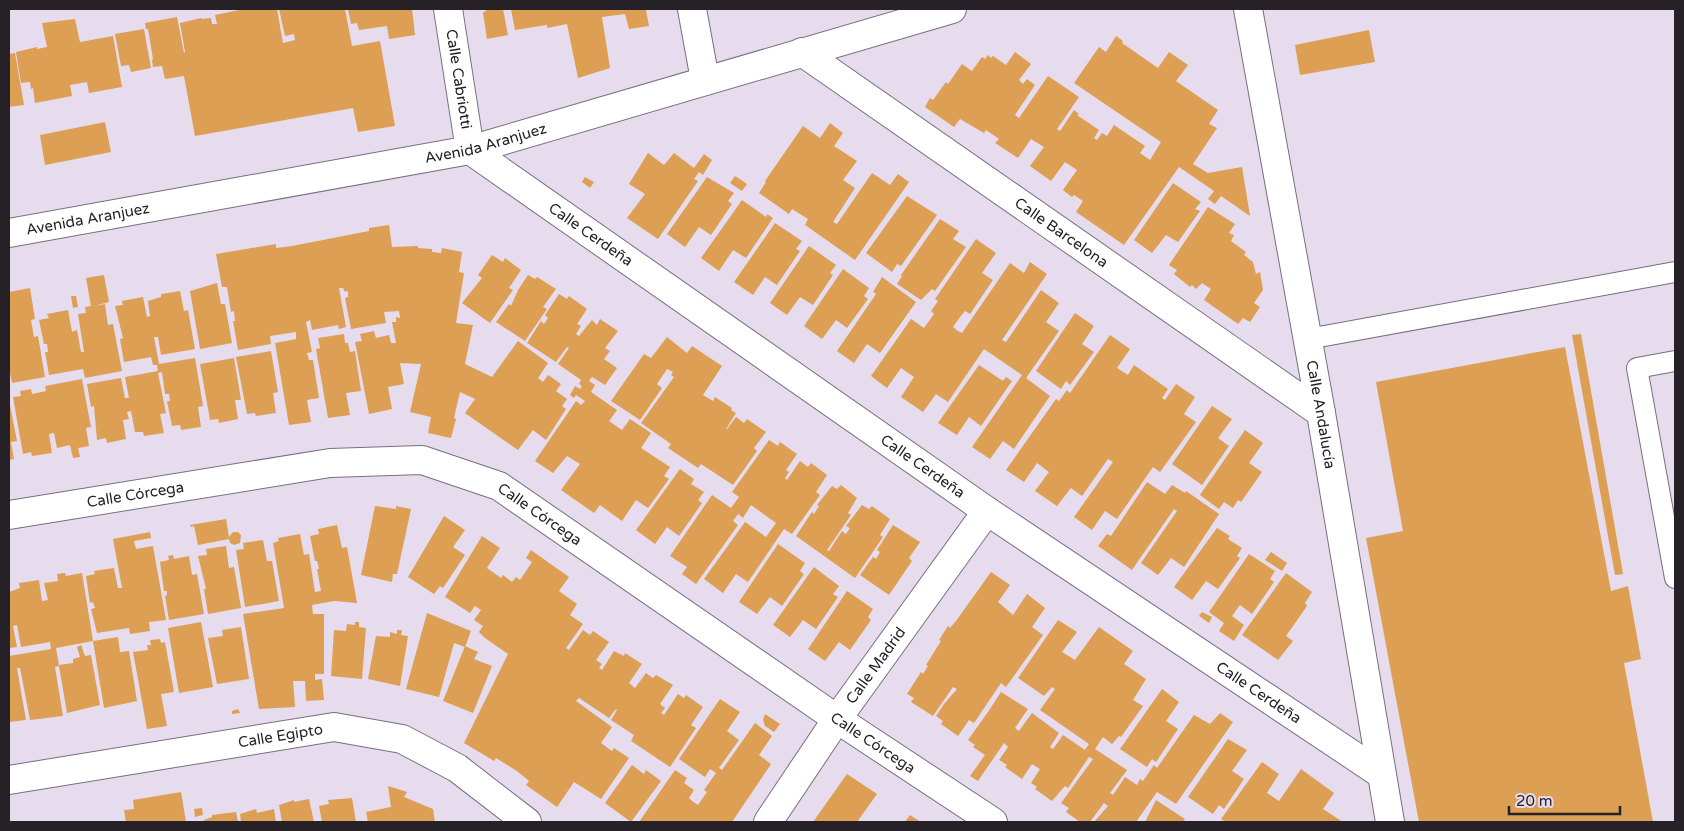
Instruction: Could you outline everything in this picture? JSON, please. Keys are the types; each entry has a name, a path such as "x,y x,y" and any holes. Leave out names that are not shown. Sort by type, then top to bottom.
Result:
{"street":[{"name":"Calle Cabriotti","path":"448,9 470,150"},
{"path":"692,9 705,80"},
{"name":"Calle Andalucía","path":"1248,9 1321,413 1390,822"},
{"name":"Avenida Aranjuez","path":"9,233 470,150 935,11"},
{"name":"Calle Barcelona","path":"802,52 1321,413"},
{"name":"Calle Cerdeña","path":"470,150 988,511 1381,774"},
{"name":"Calle Córcega","path":"9,515 330,463 422,460 499,486 837,718 993,822"},
{"name":"Calle Madrid","path":"768,822 837,718 988,511"},
{"name":"Calle Egipto","path":"9,780 334,727 402,739 457,768 527,822"}],"lane":[{"path":"1308,340 1675,272"},
{"path":"1675,361 1637,368 1675,578"}],"building":[{"path":"244,9 277,9 283,43 295,40 294,34 285,36 279,9 345,9 352,46 380,41 395,126 358,132 353,108 195,136 184,76 165,79 162,66 153,67 148,29 146,29 145,23 177,17 184,53 180,23 201,18 211,18 212,24 217,24 215,15"},
{"path":"348,9 412,9 415,35 389,39 387,26 359,30 357,23 351,24"},
{"path":"488,9 503,9 508,35 487,39 483,13"},
{"path":"511,9 649,9 646,10 649,26 629,29 625,14 602,17 610,68 578,78 567,24 547,28 547,25 515,30"},
{"path":"75,19 80,42 113,36 122,87 89,93 87,82 70,85 72,96 35,103 33,88 31,89 30,82 21,83 16,52 37,47 37,49 47,47 42,23"},
{"path":"144,29 151,68 131,72 129,65 121,66 115,34"},
{"path":"1369,30 1375,62 1300,75 1295,45"},
{"path":"1116,36 1123,41 1122,43 1158,68 1169,52 1188,65 1176,81 1218,110 1209,124 1217,128 1193,164 1208,173 1242,167 1250,216 1221,196 1215,204 1208,199 1214,191 1179,167 1124,245 1076,212 1083,201 1074,195 1072,197 1063,190 1077,170 1065,162 1051,181 1030,166 1044,147 1031,139 1018,158 995,143 999,139 986,130 984,133 960,119 954,127 925,107 930,98 933,100 946,82 948,84 962,64 972,71 982,57 985,59 988,55 991,58 993,56 1006,65 1015,52 1031,64 1019,80 1023,84 1027,79 1035,85 1015,115 1019,118 1048,76 1079,97 1057,129 1060,131 1074,110 1079,114 1077,115 1099,130 1094,138 1097,140 1102,133 1107,136 1114,125 1145,146 1140,153 1150,160 1161,142 1074,83 1099,47 1106,52"},
{"path":"15,53 24,105 9,107 9,54"},
{"path":"105,122 111,152 45,165 40,135"},
{"path":"830,123 843,133 834,146 857,161 843,180 855,188 833,222 837,224 872,173 890,185 898,174 909,182 855,260 805,225 808,219 792,209 789,214 759,193 765,181 803,126 820,138"},
{"path":"648,153 664,165 674,153 694,168 704,154 712,160 703,175 699,172 694,179 698,181 658,239 627,218 645,194 629,184"},
{"path":"735,176 747,184 742,191 730,183"},
{"path":"585,177 594,182 590,188 582,182"},
{"path":"707,177 734,193 728,201 732,204 711,235 699,227 685,247 667,234"},
{"path":"1173,183 1201,202 1195,209 1200,211 1178,242 1166,235 1152,253 1134,240"},
{"path":"907,196 937,215 901,266 897,264 892,272 866,253"},
{"path":"742,200 766,217 767,214 773,218 746,258 733,250 719,271 701,258"},
{"path":"1208,207 1235,224 1229,233 1234,235 1231,241 1246,252 1244,255 1253,262 1256,274 1260,272 1263,290 1254,303 1260,307 1250,322 1243,318 1238,324 1204,300 1211,289 1202,283 1196,289 1192,285 1190,287 1174,274 1177,270 1169,265"},
{"path":"940,219 959,231 953,239 966,247 935,291 932,289 921,300 897,284 901,275"},
{"path":"775,223 802,241 796,249 800,251 777,285 765,277 753,295 734,282"},
{"path":"389,225 392,247 418,246 418,248 432,249 432,252 441,253 442,248 462,252 459,272 464,273 456,323 473,325 465,364 492,377 518,341 548,363 538,378 543,382 548,375 561,384 556,391 567,399 562,406 566,409 546,440 533,430 518,450 465,413 475,399 460,392 451,438 428,433 431,417 410,412 421,364 400,363 404,384 388,387 392,409 369,414 355,342 362,341 360,334 374,331 376,338 389,335 391,343 396,343 392,322 396,322 396,317 400,318 399,311 384,312 386,323 351,329 345,298 348,297 348,291 345,292 343,288 339,288 346,327 339,329 338,325 312,330 310,320 306,322 312,352 307,353 309,360 313,360 319,398 307,400 311,422 289,425 275,343 296,339 296,332 270,336 271,344 238,350 233,321 235,321 234,311 231,312 227,287 222,287 216,254 276,244 276,248 292,246 369,231 369,228"},
{"path":"976,239 996,253 982,273 993,280 970,314 965,311 953,327 958,331 962,333 1010,263 1024,273 1030,262 1047,274 1002,340 1006,342 1041,290 1059,303 1046,322 1059,331 1026,378 1050,396 1014,449 1003,441 990,459 972,447 1022,375 984,349 948,402 936,394 923,412 901,397 914,377 901,368 887,388 871,376 911,319 924,328 934,314 931,311 938,301 935,299"},
{"path":"809,246 836,265 830,273 833,275 813,305 800,297 787,315 770,303"},
{"path":"492,255 503,262 505,258 521,270 509,288 513,290 490,323 462,303 482,278 478,275"},
{"path":"843,269 869,288 864,296 868,299 847,328 836,320 822,339 804,326"},
{"path":"104,275 109,302 94,306 105,304 108,325 113,324 122,371 85,378 83,369 49,375 45,352 48,352 47,344 44,344 39,320 49,318 47,314 68,310 72,332 77,330 81,352 84,352 78,314 86,313 85,307 91,306 86,278"},
{"path":"528,275 535,279 537,277 556,289 543,307 547,309 525,341 496,322 509,304 511,306 518,290"},
{"path":"882,277 916,302 880,353 867,344 854,363 837,351 876,294 873,292"},
{"path":"217,283 221,304 225,304 232,343 200,349 190,291"},
{"path":"30,288 35,319 31,320 34,337 38,336 45,377 12,383 9,368 9,292"},
{"path":"180,291 184,311 188,310 195,349 161,355 158,337 154,337 159,364 195,358 203,406 198,407 201,427 181,430 180,425 172,426 167,401 170,401 169,394 165,394 162,372 158,373 166,413 160,414 164,433 144,436 143,432 135,432 131,411 127,412 129,419 123,420 126,439 107,443 106,438 97,440 94,406 91,407 87,384 121,378 125,398 129,398 125,377 158,371 157,365 153,365 151,357 124,362 120,339 123,338 115,306 123,305 122,301 143,297 147,317 150,316 148,301 161,297 161,294"},
{"path":"559,294 567,299 569,296 587,309 577,324 581,326 576,334 579,336 592,320 597,325 600,319 618,331 605,348 610,351 604,359 617,368 605,385 592,377 589,381 595,385 591,392 617,410 609,421 622,430 630,419 651,433 641,448 670,467 664,476 669,479 648,508 636,500 622,521 600,505 594,513 561,490 580,464 567,456 553,473 535,461 576,401 581,405 585,401 576,395 574,398 570,395 575,386 580,389 582,386 579,384 581,380 558,364 569,348 567,347 556,362 527,343 541,321 544,324 548,318 545,315"},
{"path":"71,296 76,296 78,307 73,308"},
{"path":"1075,313 1094,326 1082,344 1094,352 1070,385 1066,381 1061,389 1036,371"},
{"path":"344,334 345,343 348,343 350,352 355,351 361,391 346,393 350,415 328,418 316,349 320,348 318,338"},
{"path":"1581,334 1623,574 1615,575 1572,335"},
{"path":"1110,335 1130,349 1117,368 1128,375 1134,365 1168,389 1162,398 1165,400 1176,384 1195,397 1184,414 1196,422 1160,472 1153,467 1117,519 1105,511 1092,530 1074,517 1113,462 1108,459 1082,496 1071,488 1057,506 1035,491 1049,472 1037,463 1024,482 1006,470 1056,399 1059,401 1067,390 1070,393"},
{"path":"667,337 687,353 692,346 722,366 703,395 713,401 715,397 732,408 731,410 736,413 726,429 736,417 744,423 747,419 766,432 754,448 757,451 733,485 701,464 698,468 668,448 671,444 641,423 674,377 671,375 673,372 667,369 657,384 662,388 640,420 611,401 644,354 651,358"},
{"path":"1565,347 1611,591 1628,586 1641,659 1624,663 1653,822 1419,822 1366,538 1403,531 1376,382"},
{"path":"271,351 278,392 273,393 276,413 256,416 255,413 247,414 236,357"},
{"path":"234,358 241,400 235,400 238,419 219,423 218,419 210,420 200,364"},
{"path":"979,365 1003,381 1006,377 1012,381 981,426 969,417 957,435 938,423"},
{"path":"82,379 91,427 86,428 89,446 78,448 80,457 73,458 70,445 57,448 54,433 49,434 52,453 32,456 31,452 23,454 13,397 21,396 20,391 31,389 32,394 46,391 45,386"},
{"path":"9,400 17,441 11,442 14,459 9,460"},
{"path":"1212,406 1232,419 1218,438 1229,446 1202,485 1172,464"},
{"path":"1245,430 1263,443 1249,463 1262,472 1241,502 1238,500 1233,508 1224,502 1219,509 1200,495"},
{"path":"769,440 778,446 780,442 797,454 786,470 789,472 785,478 787,480 800,461 808,467 811,463 827,475 816,492 820,495 792,534 784,529 748,582 736,574 723,593 704,579 745,522 766,537 776,523 751,505 743,518 738,514 733,521 738,525 696,584 682,574 687,567 670,556 712,495 731,508 739,497 732,492"},
{"path":"680,469 694,479 691,484 704,492 698,500 702,503 679,536 667,527 655,544 636,530"},
{"path":"1147,482 1165,494 1172,485 1185,493 1186,491 1219,514 1184,567 1171,558 1158,575 1141,563 1177,511 1174,509 1132,570 1098,546 1107,534 1111,536"},
{"path":"841,485 857,498 848,513 851,515 827,550 829,551 842,531 846,534 850,528 846,526 862,505 869,509 872,506 890,519 880,535 883,537 855,578 796,536 812,512 814,514 819,506 817,505 832,486 837,489"},
{"path":"375,506 396,509 396,506 411,509 397,574 393,574 392,582 361,575"},
{"path":"444,516 465,530 453,547 465,555 443,588 440,586 434,594 408,577"},
{"path":"226,519 229,537 233,532 238,532 241,535 240,543 234,545 230,543 229,539 198,545 194,526 191,527 190,525"},
{"path":"337,525 342,548 347,547 357,603 334,601 312,605 313,614 324,614 324,674 315,674 315,680 322,679 324,700 306,701 305,681 293,681 295,707 259,709 243,614 284,608 273,543 279,541 278,538 300,534 304,555 309,554 315,592 321,591 317,569 319,569 317,561 315,561 310,536 319,534 318,529"},
{"path":"893,525 920,542 909,558 912,561 889,595 860,575 873,557 876,559 880,552 877,550"},
{"path":"1217,528 1230,536 1228,539 1242,548 1237,556 1240,558 1218,589 1206,581 1192,600 1174,587"},
{"path":"150,532 151,538 134,541 136,549 153,546 166,620 149,622 150,631 130,634 129,628 97,633 91,609 95,608 93,602 90,603 86,576 95,574 94,571 114,568 118,588 122,588 113,539"},
{"path":"482,536 500,548 487,568 501,578 503,575 512,582 516,577 520,580 532,562 526,558 531,550 569,577 559,591 577,604 570,615 583,624 566,648 569,650 583,630 590,635 593,631 609,642 596,660 602,664 599,668 602,670 614,651 624,656 625,653 642,664 629,683 635,688 646,673 653,678 656,675 673,685 660,704 665,708 661,713 664,715 678,694 684,698 686,695 703,707 691,725 696,728 670,767 631,741 634,735 611,720 616,709 609,718 579,698 576,701 612,727 601,743 612,751 614,748 629,758 601,799 574,782 557,807 526,785 529,781 517,771 496,758 494,761 464,743 508,654 479,632 483,626 474,620 481,610 475,606 470,613 445,597"},
{"path":"263,540 267,561 272,561 279,601 245,607 236,550 244,549 243,543"},
{"path":"778,544 805,563 800,571 804,574 782,606 770,597 757,614 739,602"},
{"path":"226,546 229,568 234,567 241,608 208,614 204,589 206,589 198,556 207,555 206,549"},
{"path":"1271,552 1287,563 1282,571 1265,560"},
{"path":"1249,554 1275,571 1270,579 1274,582 1252,614 1240,605 1232,616 1244,625 1234,641 1219,631 1224,623 1209,612"},
{"path":"173,555 174,559 189,556 192,575 197,574 204,614 169,620 165,596 167,591 164,591 160,562 169,560 168,556"},
{"path":"814,567 839,586 833,594 838,597 816,629 803,620 790,637 773,625"},
{"path":"991,572 1010,585 998,602 1013,615 1027,594 1045,608 1032,627 1043,635 1006,687 1001,683 974,723 969,720 958,736 941,724 943,721 936,716 957,689 953,687 933,716 911,702 914,698 907,694 921,672 923,674 928,666 926,665 948,626 950,628 956,621"},
{"path":"65,573 66,576 82,573 93,641 56,648 59,665 73,663 73,659 80,657 77,647 81,645 85,656 91,655 100,705 67,713 59,666 55,667 63,716 30,720 20,668 17,668 26,720 9,722 9,656 51,649 50,642 21,647 17,625 13,626 17,647 9,648 9,592 20,588 19,583 39,580 42,601 48,600 44,583 58,581 57,574"},
{"path":"1286,573 1312,592 1305,603 1307,606 1286,636 1293,641 1278,660 1242,635"},
{"path":"847,591 873,609 868,617 871,620 850,650 839,642 825,661 808,649"},
{"path":"1202,612 1212,617 1209,623 1199,616"},
{"path":"427,613 471,631 465,647 454,643 439,697 406,689"},
{"path":"1058,620 1077,632 1062,652 1075,660 1099,627 1133,651 1124,664 1146,679 1133,700 1143,706 1121,737 1119,736 1112,744 1103,737 1095,749 1127,770 1110,793 1113,795 1125,777 1137,785 1140,779 1143,781 1154,765 1157,768 1194,715 1210,724 1220,713 1233,722 1176,804 1157,792 1136,822 1094,822 1108,806 1104,803 1090,822 1080,822 1066,812 1069,808 1061,803 1093,759 1089,757 1068,788 1065,786 1052,801 1035,789 1037,787 1031,783 1040,769 1032,764 1022,779 1005,767 1007,765 999,760 1008,747 1004,743 978,781 970,776 985,755 973,747 975,745 968,740 1001,692 1028,709 1015,728 1019,731 1032,713 1059,733 1050,747 1053,749 1063,735 1085,750 1089,744 1040,710 1055,689 1052,687 1044,696 1018,678"},
{"path":"201,622 213,687 179,693 168,628"},
{"path":"355,622 359,622 359,627 366,628 362,679 331,676 334,630 346,631 347,624 355,625"},
{"path":"241,627 249,679 217,684 208,638 223,636 222,630"},
{"path":"397,630 402,630 401,635 408,636 400,686 368,679 376,636 390,637 390,632 397,634"},
{"path":"118,637 120,652 129,651 137,701 104,708 93,641"},
{"path":"160,639 161,643 165,642 174,692 161,694 167,726 147,729 133,652 148,650 147,645 151,645 150,640"},
{"path":"465,646 478,652 474,659 492,666 473,713 443,701"},
{"path":"1162,689 1179,702 1166,721 1178,729 1156,762 1152,759 1147,767 1120,749"},
{"path":"720,699 740,712 727,731 739,740 719,768 722,770 755,723 772,736 759,755 771,764 732,822 639,822 675,770 687,778 684,783 694,790 689,798 692,801 698,805 707,792 704,790 716,773 710,769 705,777 679,759"},
{"path":"238,709 240,713 232,714 232,711"},
{"path":"765,714 780,724 774,732 765,726 763,720"},
{"path":"1228,739 1247,750 1232,771 1244,779 1224,809 1219,805 1213,814 1188,797"},
{"path":"1262,762 1279,774 1267,793 1279,801 1301,769 1334,793 1323,809 1343,822 1226,822 1221,819"},
{"path":"632,765 644,774 646,770 661,781 631,822 605,803"},
{"path":"847,774 877,794 857,822 813,822"},
{"path":"388,786 407,792 404,797 433,809 435,822 368,822 366,812 391,807"},
{"path":"181,792 186,822 126,822 124,810 134,809 133,800"},
{"path":"352,798 356,822 322,822 319,806 329,804 328,800"},
{"path":"309,799 314,822 282,822 279,805 294,800 294,802"},
{"path":"1156,800 1185,819 1183,822 1145,822"},
{"path":"202,808 203,815 195,817 194,809"},
{"path":"256,809 257,813 274,809 276,822 241,822 240,814"},
{"path":"236,812 238,822 204,822 204,820 212,817 212,815"},
{"path":"910,815 921,822 905,822"}]}
